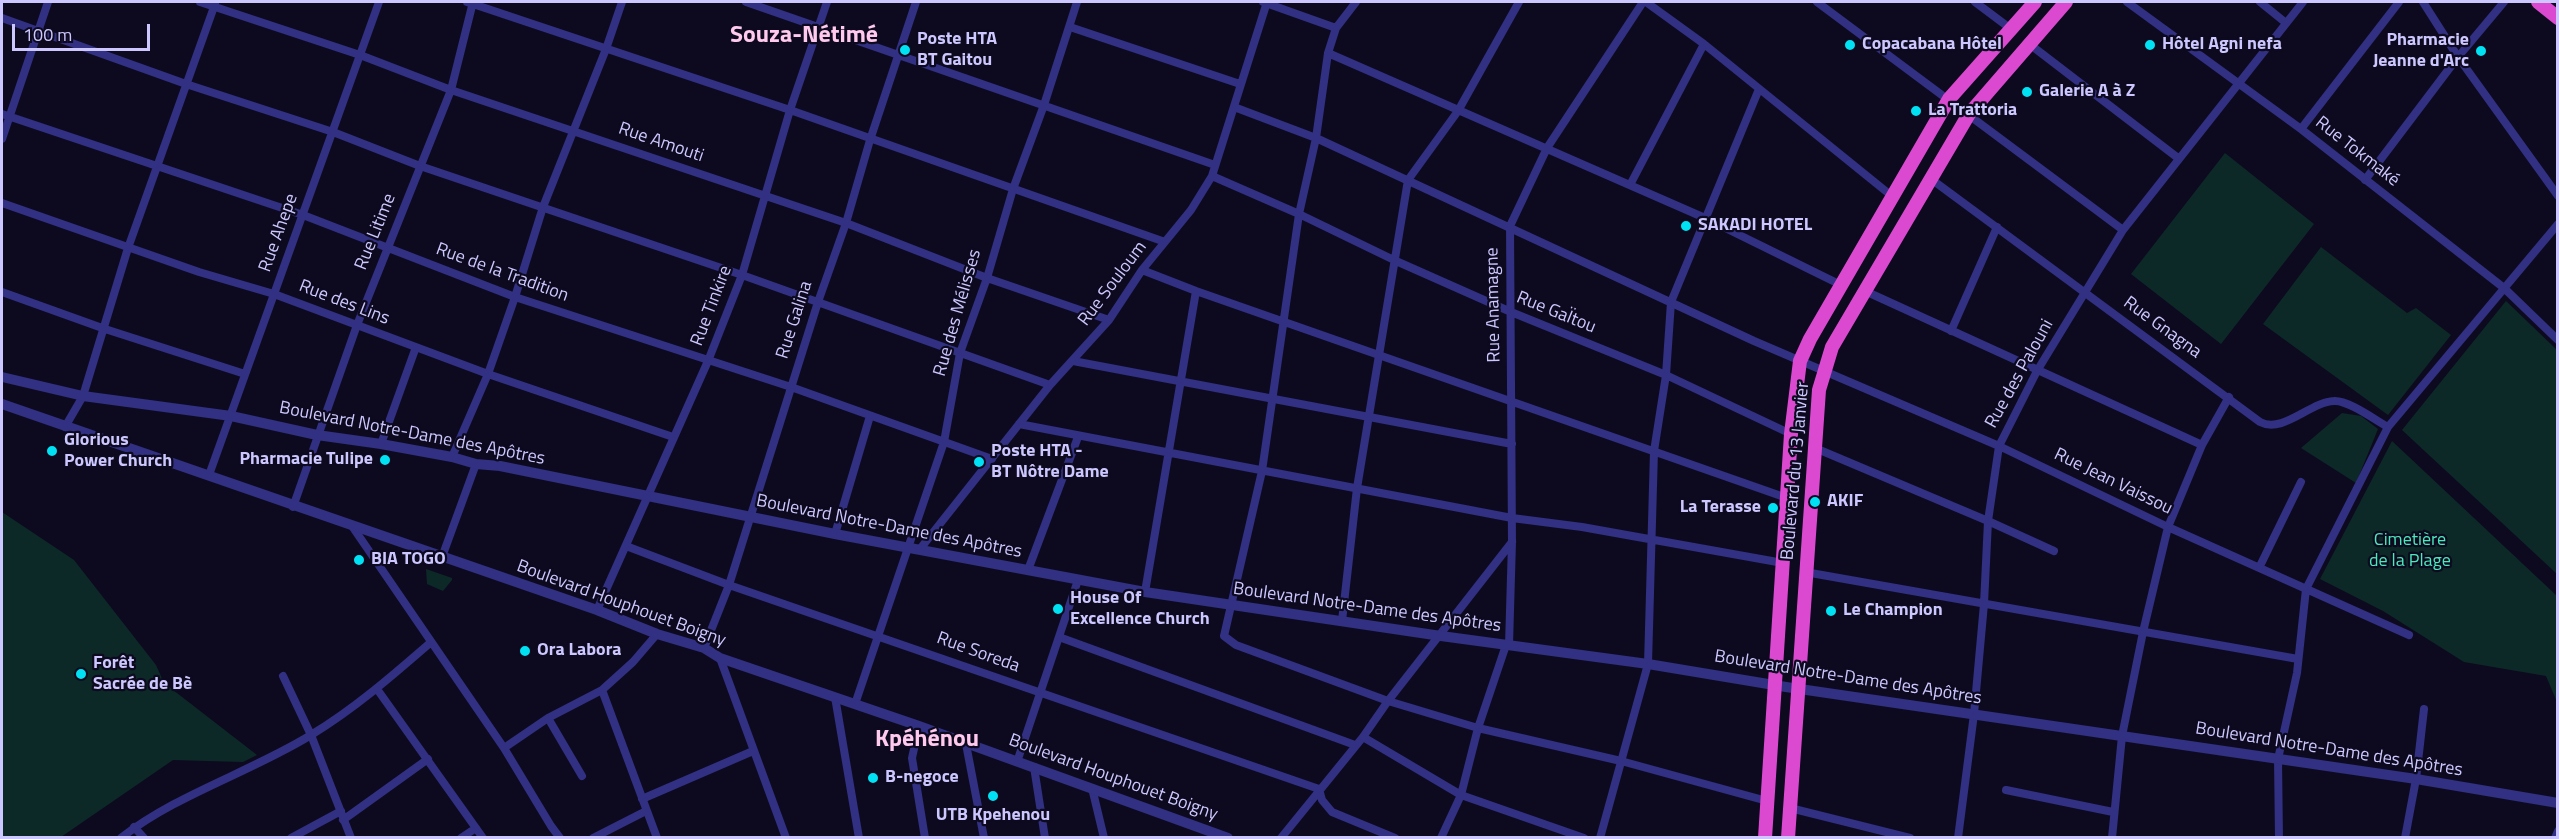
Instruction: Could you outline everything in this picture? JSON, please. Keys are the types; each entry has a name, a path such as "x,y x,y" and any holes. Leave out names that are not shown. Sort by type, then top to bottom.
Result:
{"highway":[{"name":"Boulevard du 13 Janvier","path":"1765,837 1791,434 1800,362 1810,339 1949,99 2035,2"},
{"name":"Boulevard du 13 Janvier","path":"1788,837 1805,572 1819,390 1823,372 1832,347 1969,114 2066,2"},
{"path":"2538,2 2558,18"}],"street":[{"path":"2,138 5,115 48,2"},
{"name":"Rue Amouti","path":"200,2 215,4 451,90 846,223 987,278 1109,320"},
{"name":"Rue Ahepe","path":"209,475 379,2"},
{"path":"471,2 790,110 870,140 1166,242"},
{"name":"Rue Litime","path":"293,507 357,325 451,90 471,2"},
{"path":"452,457 488,374 543,207 606,49 622,2"},
{"path":"746,2 1215,165"},
{"name":"Rue Tinkire","path":"597,610 708,361 742,274 790,110 827,2"},
{"name":"Rue Galina","path":"704,648 729,585 916,2"},
{"name":"Rue des Mélisses","path":"855,704 944,442 960,353 987,278 1013,189 1044,105 1077,2"},
{"path":"1265,2 1336,28"},
{"name":"Rue Souloum","path":"920,549 1050,385 1109,320 1142,270 1191,210 1212,176 1265,2"},
{"path":"1356,2 1336,28 1328,53 1316,138 1299,214 1263,471 1224,636 1234,644 1388,701 1478,728 1621,761 1767,801"},
{"path":"1342,621 1357,489 1408,180 1458,111 1519,2"},
{"path":"1644,2 1704,44 1893,197"},
{"name":"Rue Anamagne","path":"1441,837 1461,795 1478,728 1507,645 1512,542 1510,226 1547,148 1644,2"},
{"path":"1816,2 2123,230"},
{"path":"1974,2 2011,29"},
{"name":"Rue Tokmaké","path":"2127,2 2301,129 2504,288 2558,340"},
{"path":"2260,2 2286,22"},
{"name":"Rue des Palouni","path":"1958,837 1974,714 1984,604 1988,521 1999,446 2037,371 2123,230 2302,2"},
{"path":"2301,129 2399,2"},
{"path":"2423,2 2458,57 2558,196"},
{"path":"2365,180 2458,57 2504,2"},
{"path":"65,427 83,396 128,248 215,4"},
{"path":"2,18 186,84 333,132 420,166 616,234 742,274 1050,385"},
{"path":"1070,27 1240,84"},
{"path":"1630,185 1704,44"},
{"path":"2028,44 2178,158"},
{"path":"1328,53 1705,218 1841,285"},
{"path":"1600,837 1648,664 1654,451 1666,375 1671,302 1759,89"},
{"name":"Rue Jean Vaissou","path":"1234,106 1316,138 1800,362 1999,446 2168,527 2409,635"},
{"name":"Rue de la Tradition","path":"5,115 303,215 515,297 791,387 993,459"},
{"name":"Rue GaÏtou","path":"1212,176 1299,214 1395,261 1511,312 1666,375 1791,434"},
{"name":"Rue Gnagna","path":"1931,179 2266,425 2336,401 2388,427"},
{"name":"Rue des Lins","path":"2,203 128,248 274,294 488,374 673,437"},
{"path":"2278,837 2278,759 2298,659 2306,589 2388,427 2558,224"},
{"path":"1951,330 1997,227"},
{"path":"1142,270 1380,356 1788,498"},
{"path":"1145,592 1196,291"},
{"path":"1865,291 2202,445"},
{"path":"2,292 105,329 245,374"},
{"path":"381,444 416,347"},
{"path":"1073,361 1512,444"},
{"name":"Boulevard Notre-Dame des Apôtres","path":"2,377 83,396 231,416 317,435 381,444 452,457 476,464 500,466 908,549 920,549 1145,592 1648,664 1774,685 2416,779 2558,803"},
{"path":"2112,837 2122,736 2143,632 2168,527 2202,445 2229,397"},
{"name":"Boulevard Houphouet Boigny","path":"2,404 209,475 293,507 597,610 657,634 704,648 720,658 919,726 1228,837"},
{"path":"835,534 870,416"},
{"path":"1018,424 1512,518 1582,527 1783,563"},
{"path":"1028,570 1078,436"},
{"path":"1815,448 2054,551"},
{"path":"442,557 476,464"},
{"path":"2259,568 2301,482"},
{"path":"352,526 504,748 560,837"},
{"path":"1281,837 1363,737 1388,701 1512,542"},
{"name":"Rue Soreda","path":"626,546 729,585 1319,789"},
{"path":"1805,572 2298,659"},
{"path":"1017,762 1078,580"},
{"path":"504,748 548,718 602,690 626,669 657,634"},
{"path":"1059,637 1355,745"},
{"path":"121,837 134,827 311,735 377,689 430,643"},
{"path":"720,658 786,837"},
{"path":"283,676 311,735 351,837"},
{"path":"377,689 483,837"},
{"path":"602,690 657,837"},
{"path":"835,697 859,837"},
{"path":"2415,837 2405,836 2416,779 2424,709"},
{"path":"548,718 582,776"},
{"path":"919,726 912,758 925,837"},
{"path":"1363,737 1461,795 1584,837"},
{"path":"966,744 984,837"},
{"path":"642,799 753,751"},
{"path":"291,837 342,816 428,759"},
{"path":"1034,767 1045,837"},
{"path":"1092,788 1104,837"},
{"path":"1319,789 1322,800 1332,812 1395,837"},
{"path":"2006,790 2113,812"},
{"path":"1790,808 1910,837"},
{"path":"593,837 646,811"},
{"path":"1194,825 1197,837"},
{"path":"134,827 144,837"},
{"path":"461,837 476,828"},
{"path":"2555,837 2558,831"}],"green space":[{"path":"2225,153 2314,224 2221,344 2131,274"},
{"path":"2321,247 2407,313 2416,308 2451,335 2388,415 2263,324"},
{"name":"Cimetière de la Plage","path":"2506,301 2557,350 2557,574 2402,430"},
{"name":"Cimetière de la Plage","path":"2342,413 2361,416 2378,429 2356,483 2301,448"},
{"name":"Cimetière de la Plage","path":"2392,441 2557,596 2557,702 2546,676 2464,662 2383,611 2320,579"},
{"name":"Forêt Sacrée de Bè","path":"2,512 74,560 156,665 164,683 257,755 243,762 173,760 61,837 2,837"},
{"path":"426,569 452,578 452,580 443,591 427,584"}],"place":[{"name":"Copacabana Hôtel","path":"1850,45"},
{"name":"Hôtel Agni nefa","path":"2150,45"},
{"name":"Poste HTA BT Gaitou","path":"905,50"},
{"name":"Pharmacie Jeanne d'Arc","path":"2481,51"},
{"name":"Galerie A à Z","path":"2027,92"},
{"name":"La Trattoria","path":"1916,111"},
{"name":"SAKADI HOTEL","path":"1686,226"},
{"name":"Glorious Power Church","path":"52,451"},
{"name":"Pharmacie Tulipe","path":"385,460"},
{"name":"Poste HTA - BT Nôtre Dame","path":"979,462"},
{"name":"AKIF","path":"1815,502"},
{"name":"La Terasse","path":"1773,508"},
{"name":"BIA TOGO","path":"359,560"},
{"name":"House Of Excellence Church","path":"1058,609"},
{"name":"Le Champion","path":"1831,611"},
{"name":"Ora Labora","path":"525,651"},
{"name":"Forêt Sacrée de Bè","path":"81,674"},
{"name":"B-negoce","path":"873,778"},
{"name":"UTB Kpehenou","path":"993,796"}],"district":[{"name":"Souza-Nétimé","path":"804,36"},
{"name":"Kpéhénou","path":"927,740"}]}
